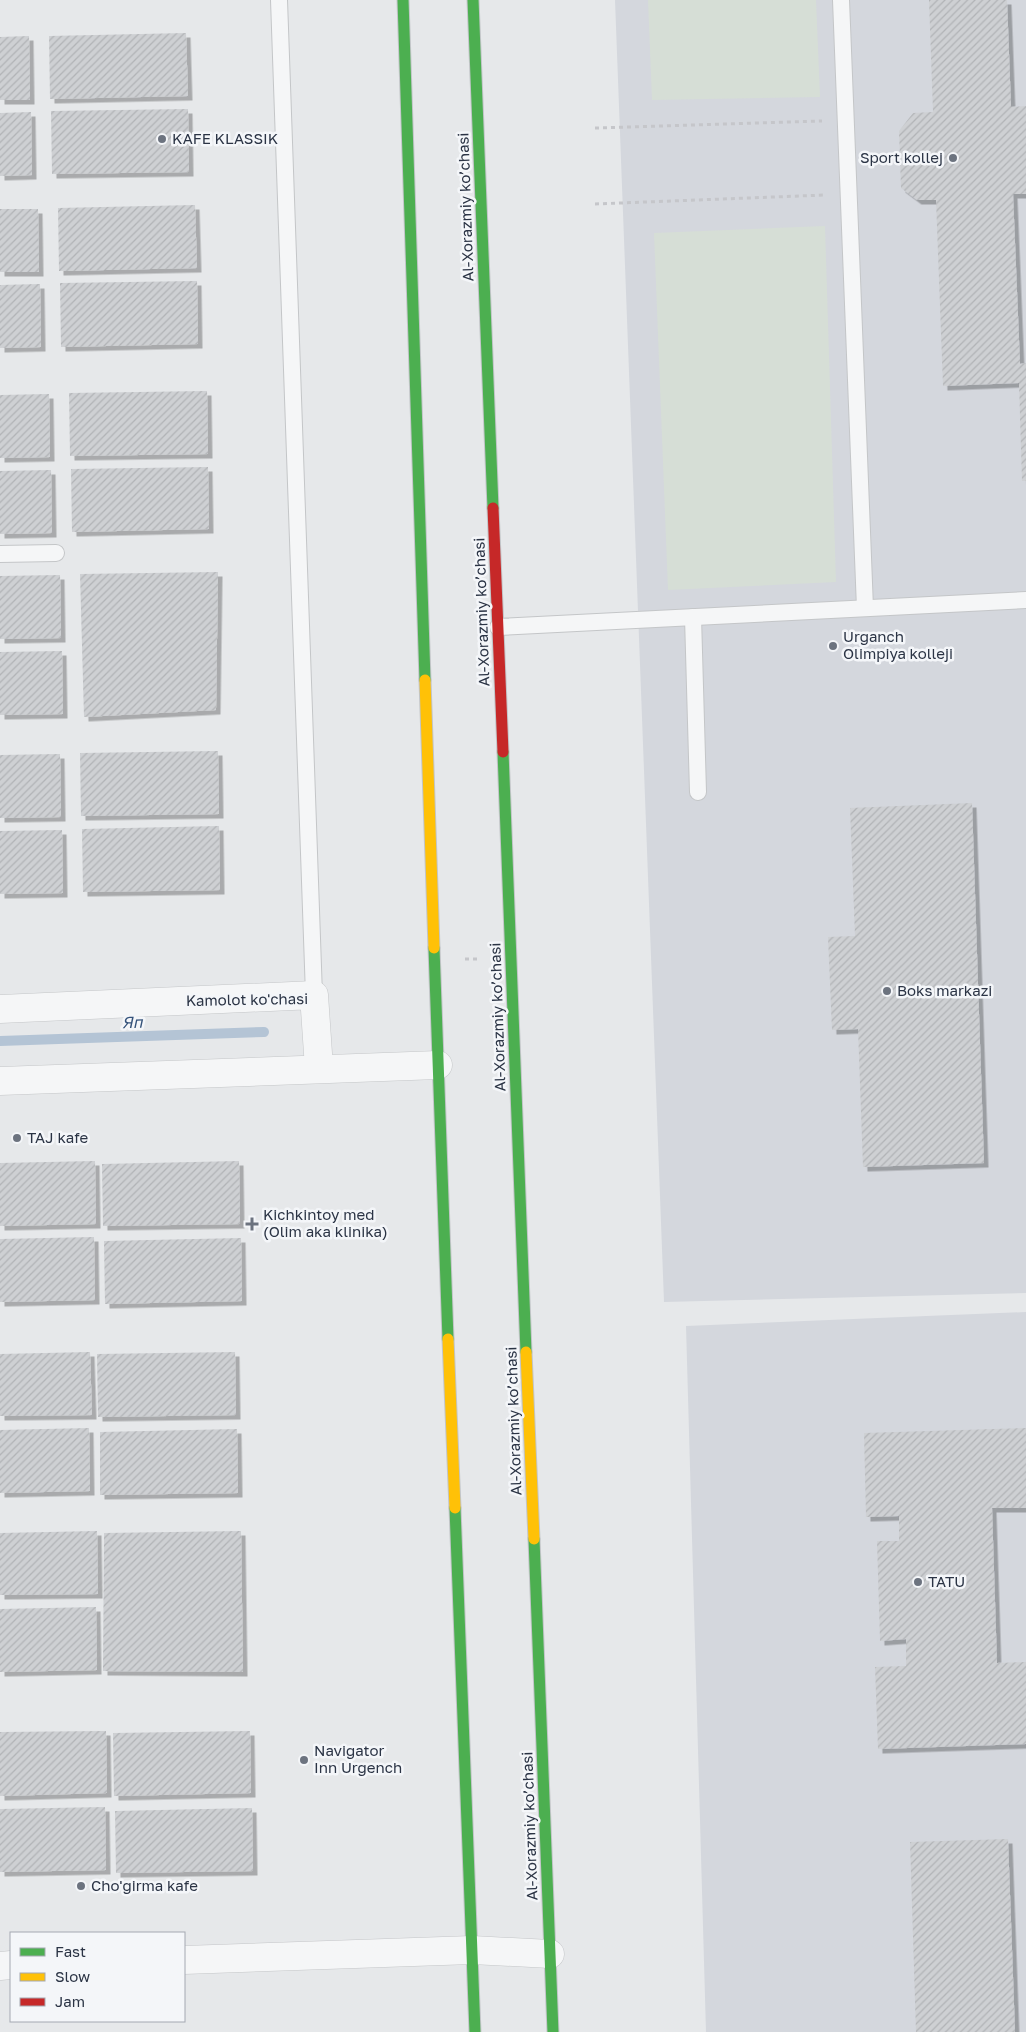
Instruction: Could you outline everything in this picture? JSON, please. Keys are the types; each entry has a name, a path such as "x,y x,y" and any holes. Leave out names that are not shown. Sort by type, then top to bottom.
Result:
{"main road":[{"path":"403,0 438,1065 475,2032"},
{"name":"Al-Xorazmiy ko’chasi","path":"473,0 552,2032"}],"street":[{"name":"Kamolot ko'chasi","path":"0,1009 314,995 319,1068"},
{"path":"0,1081 438,1065"},
{"path":"185,1960 472,1950 550,1954"}],"lane":[{"path":"279,0 314,995"},
{"path":"841,0 865,608"},
{"path":"0,554 56,554"},
{"path":"498,627 1026,600"},
{"path":"693,617 698,792"}],"path":[{"path":"594,128 845,120"},
{"path":"594,204 848,194"},
{"path":"458,960 488,959"}],"shaded area":[{"name":"Urganch Olimpiya kolleji","path":"615,0 1026,0 1026,1293 664,1302"},
{"path":"648,0 816,0 820,97 652,100"},
{"path":"825,226 836,582 668,590 654,233"},
{"path":"1026,1312 1026,2032 706,2032 686,1326"}],"building":[{"path":"929,0 1007,0 1011,107 1026,106 1026,194 1013,194 1020,364 1026,363 1026,481 1022,481 1019,383 943,386 936,200 917,200 901,188 899,131 913,113 933,112"},
{"path":"186,33 188,96 50,99 49,36"},
{"path":"29,36 30,100 0,100 0,37"},
{"path":"188,109 189,172 52,174 51,111"},
{"path":"31,112 32,175 0,176 0,113"},
{"path":"195,205 197,268 59,271 58,208"},
{"path":"0,209 38,209 39,272 0,272"},
{"path":"197,281 198,344 61,347 60,283"},
{"path":"40,284 41,347 0,348 0,285"},
{"path":"207,391 208,454 70,456 69,393"},
{"path":"49,394 50,457 0,458 0,395"},
{"path":"208,467 209,529 72,532 71,469"},
{"path":"51,470 52,533 0,534 0,471"},
{"path":"218,572 216,710 84,717 80,574"},
{"path":"60,575 61,638 0,639 0,576"},
{"path":"62,651 63,714 0,715 0,652"},
{"path":"218,751 219,814 81,816 80,753"},
{"path":"60,754 61,817 0,818 0,755"},
{"path":"972,803 984,1163 863,1167 858,1029 832,1030 828,937 855,936 850,808"},
{"path":"219,826 220,890 83,892 82,829"},
{"path":"62,830 63,893 0,894 0,831"},
{"path":"95,1161 96,1224 0,1226 0,1163"},
{"path":"239,1161 240,1224 103,1226 102,1164"},
{"path":"94,1237 95,1300 0,1302 0,1239"},
{"path":"241,1238 242,1301 105,1304 104,1241"},
{"path":"90,1352 92,1415 0,1416 0,1354"},
{"path":"235,1352 236,1415 98,1417 97,1354"},
{"path":"89,1428 90,1491 0,1493 0,1430"},
{"path":"1026,1428 1026,1508 992,1508 997,1663 1026,1662 1026,1744 878,1749 875,1667 906,1666 906,1639 880,1641 877,1541 899,1541 899,1516 866,1517 864,1433"},
{"path":"237,1429 238,1493 100,1495 100,1432"},
{"path":"97,1531 98,1594 0,1595 0,1533"},
{"path":"241,1531 243,1672 103,1671 104,1533"},
{"path":"96,1607 97,1670 0,1672 0,1609"},
{"path":"106,1731 107,1793 0,1796 0,1732"},
{"path":"250,1731 251,1793 114,1796 113,1733"},
{"path":"105,1807 106,1870 0,1872 0,1809"},
{"path":"252,1808 253,1871 116,1873 115,1811"},
{"path":"1008,1839 1015,2032 916,2032 910,1842"}],"waterway":[{"name":"Яп","path":"0,1041 264,1032"}],"traffic: fast":[{"path":"403,0 425,680"},
{"path":"473,0 493,508"},
{"path":"503,752 526,1352"},
{"path":"434,948 448,1339"},
{"path":"455,1508 475,2032"},
{"path":"534,1539 553,2032"}],"traffic: slow":[{"path":"425,680 434,948"},
{"path":"448,1339 455,1508"},
{"path":"526,1352 534,1539"}],"traffic: jam":[{"path":"493,508 503,752"}],"place":[{"name":"KAFE KLASSIK","path":"162,139"},
{"name":"Sport kollej","path":"953,158"},
{"name":"Urganch Olimpiya kolleji","path":"833,646"},
{"name":"Boks markazi","path":"887,991"},
{"name":"TAJ kafe","path":"17,1138"},
{"name":"Kichkintoy med (Olim aka klinika)","path":"252,1224"},
{"name":"TATU","path":"918,1582"},
{"name":"Navigator Inn Urgench","path":"304,1760"},
{"name":"Cho'girma kafe","path":"81,1886"}]}
